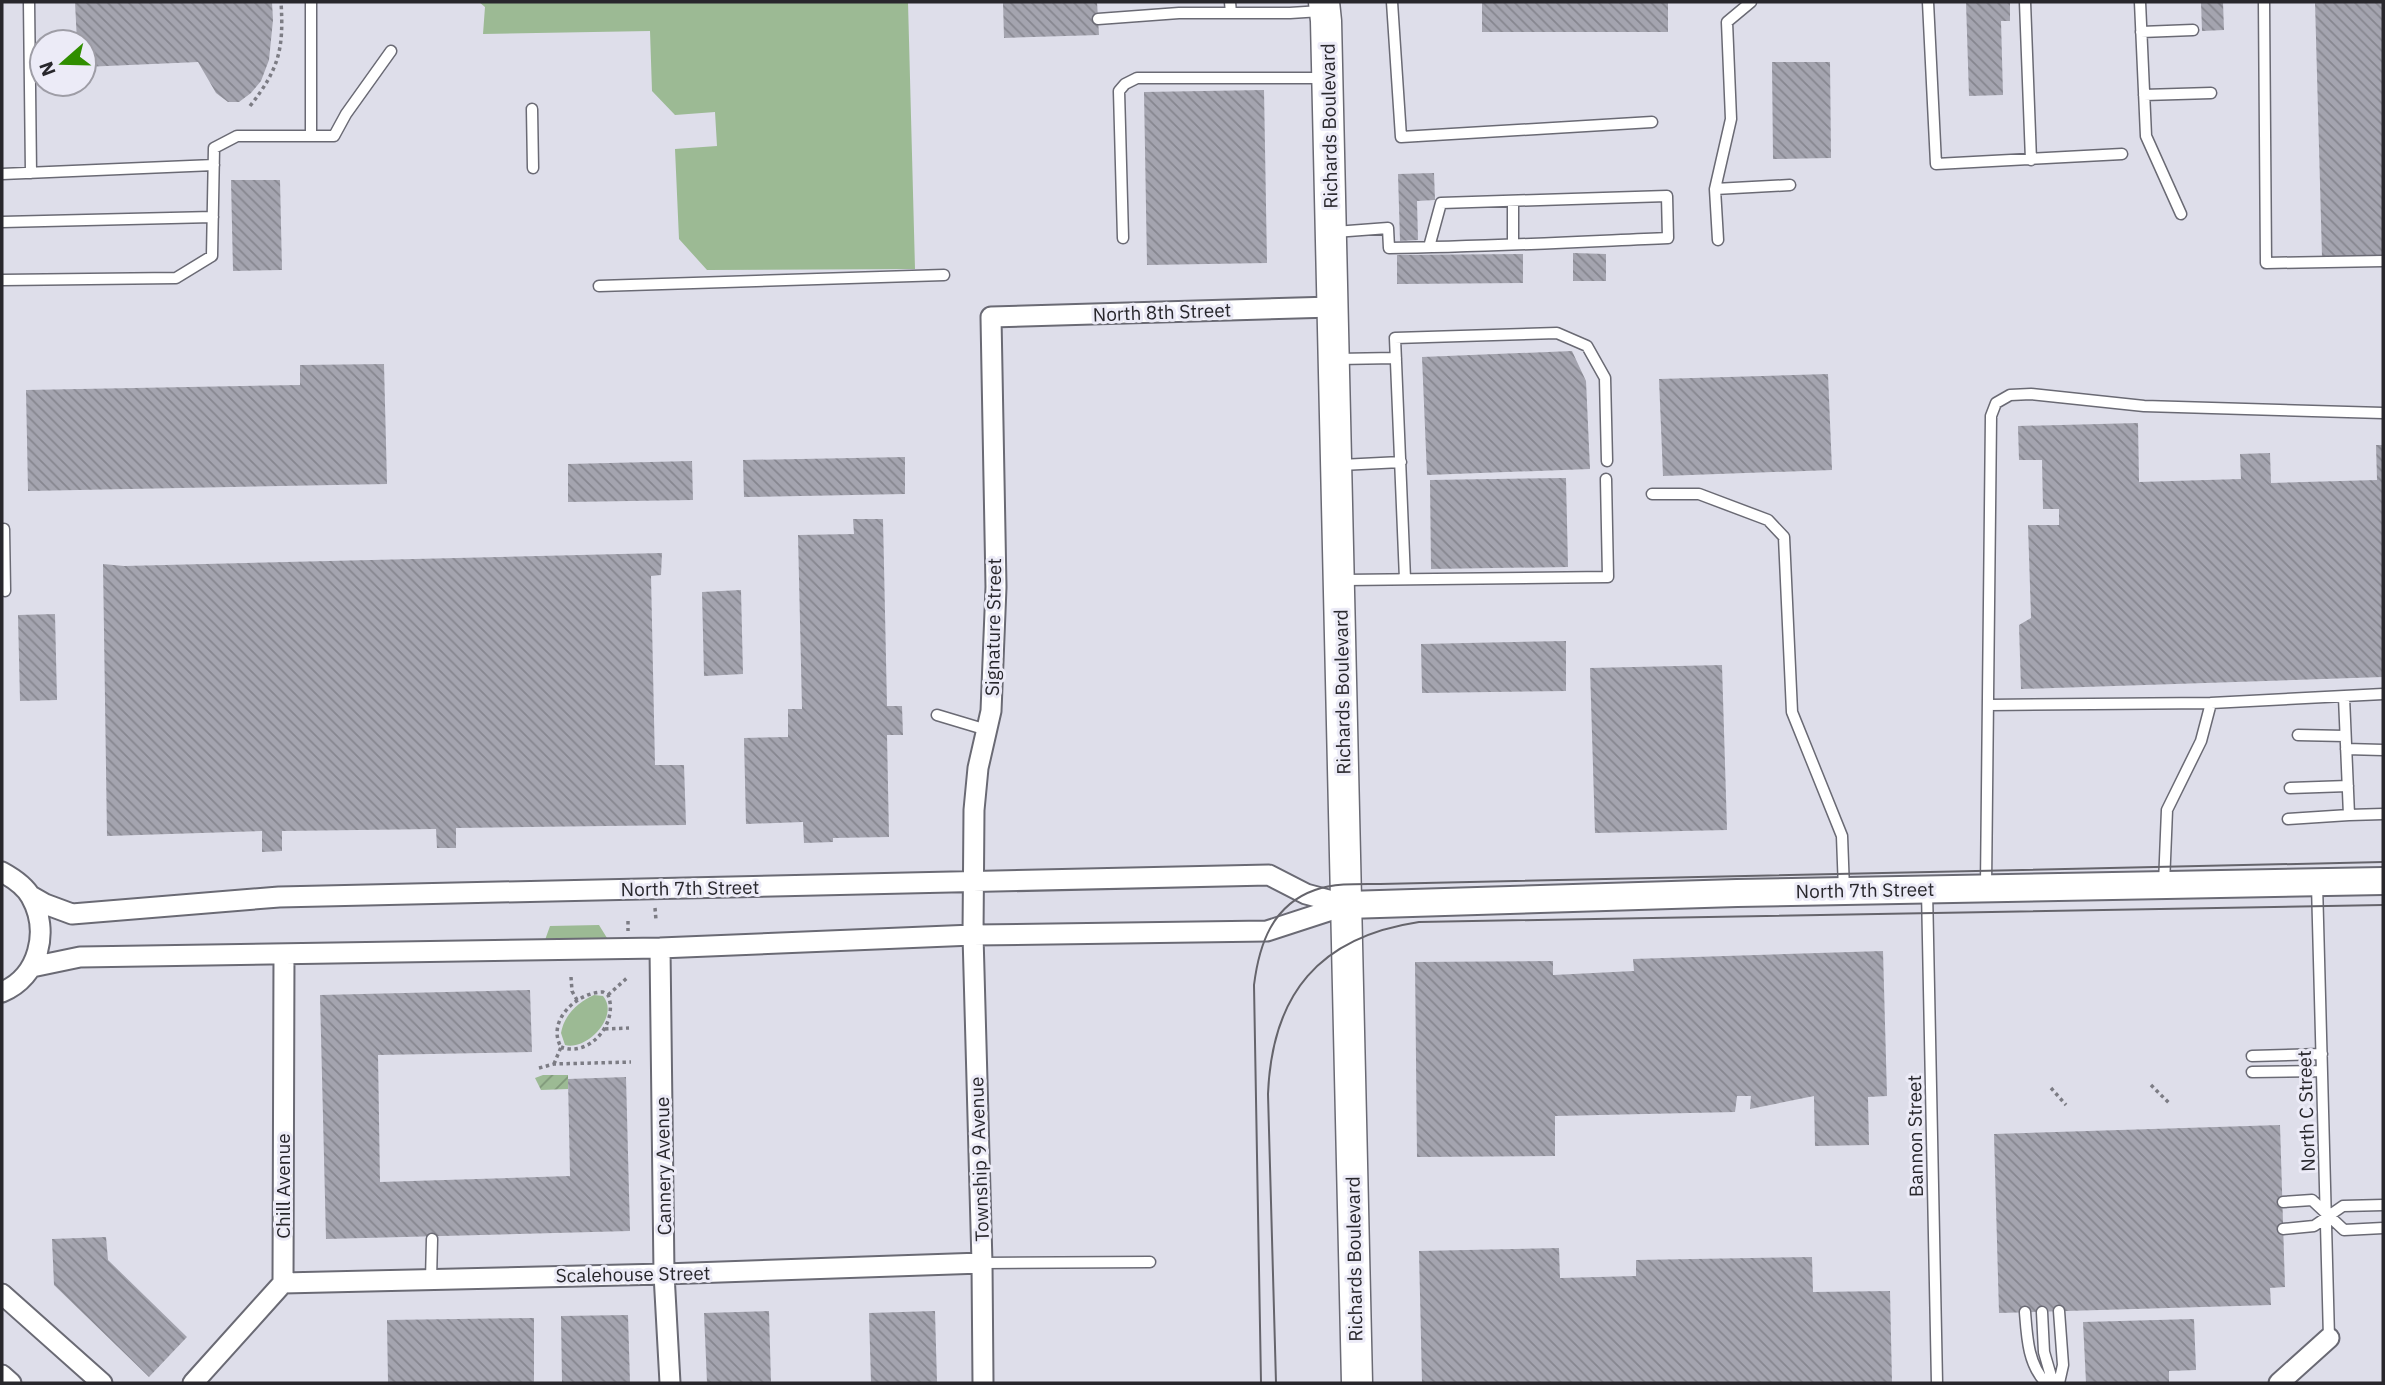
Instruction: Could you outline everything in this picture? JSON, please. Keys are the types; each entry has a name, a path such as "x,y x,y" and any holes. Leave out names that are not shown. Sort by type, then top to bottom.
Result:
{"main road":[{"name":"Richards Boulevard","path":"1325,6 1357,1383"},
{"name":"North 7th Street","path":"1347,905 1927,889 2383,881"}],"street":[{"name":"North 8th Street","path":"991,317 1333,307"},
{"name":"Signature Street","path":"973,934 974,810 978,768 991,711 996,587 991,317"},
{"name":"North 7th Street","path":"2,872 19,882 31,896 72,914 279,897 1269,875 1306,894 1347,905"},
{"path":"4,994 22,980 32,967 40,944 40,919 31,896"},
{"name":"North 7th Street","path":"32,967 80,957 660,948 973,934 1267,931 1347,905"},
{"name":"Township 9 Avenue","path":"973,934 983,1383"},
{"name":"Cannery Avenue","path":"660,948 664,1274 670,1383"},
{"name":"Chill Avenue","path":"284,954 284,1283"},
{"name":"Scalehouse Street","path":"284,1283 982,1263"},
{"path":"193,1383 284,1283"},
{"path":"2,1294 102,1383"},
{"path":"2279,1383 2329,1338"},
{"path":"2,1375 11,1383"}],"lane":[{"path":"29,2 31,173"},
{"path":"311,2 311,136"},
{"path":"1392,2 1401,137 1652,121"},
{"path":"1718,240 1715,190 1731,119 1727,22 1751,2"},
{"path":"1928,2 1936,164 2122,154"},
{"path":"2025,2 2031,160"},
{"path":"2140,2 2146,136 2181,215"},
{"path":"2264,2 2266,263 2383,261"},
{"path":"1098,19 1231,7 1290,13 1325,6"},
{"path":"2141,32 2193,30"},
{"path":"2,280 176,278 212,256 214,148 237,136 334,136 346,114 391,51"},
{"path":"1122,238 1119,91 1125,84 1138,78 1328,78"},
{"path":"2144,95 2211,93"},
{"path":"532,109 533,168"},
{"path":"2,174 214,165"},
{"path":"1715,190 1790,185"},
{"path":"1331,232 1388,228 1389,248 1429,247 1513,244 1668,238 1667,196 1441,203 1429,247"},
{"path":"1513,201 1513,244"},
{"path":"2,222 213,217"},
{"path":"599,286 944,275"},
{"path":"1405,579 1395,338 1556,333 1587,346 1605,378 1607,461"},
{"path":"1334,359 1396,358"},
{"path":"1986,888 1992,416 1996,403 2010,396 2031,394 2144,406 2383,413"},
{"path":"1337,465 1401,462"},
{"path":"1339,580 1608,577 1606,479"},
{"path":"1652,494 1699,494 1768,520 1784,537 1793,712 1842,836 1844,891"},
{"path":"4,529 5,591"},
{"path":"1989,705 2211,703 2383,694"},
{"path":"2344,697 2349,815"},
{"path":"2164,885 2167,810 2201,741 2211,703"},
{"path":"937,715 987,730"},
{"path":"2298,734 2345,736"},
{"path":"2346,749 2383,750"},
{"path":"2290,788 2348,786"},
{"path":"2288,819 2383,814"},
{"name":"North C Street","path":"2317,883 2328,1216 2329,1338"},
{"name":"Bannon Street","path":"1927,889 1937,1383"},
{"path":"2252,1056 2322,1054"},
{"path":"2252,1072 2322,1071"},
{"path":"2283,1202 2312,1200 2344,1230 2383,1228"},
{"path":"2283,1229 2314,1226 2343,1206 2383,1205"},
{"path":"431,1280 432,1239"},
{"path":"982,1263 1150,1262"},
{"path":"2059,1311 2063,1365 2059,1383"},
{"path":"2025,1312 2031,1355 2036,1371 2046,1383"},
{"path":"2042,1312 2044,1352 2053,1383"}],"path":[{"path":"250,106 268,83 279,58 283,26 281,2"},
{"path":"655,902 656,920"},
{"path":"571,977 572,991 577,1000"},
{"path":"608,995 627,978"},
{"path":"592,992 603,992 608,995 612,1010 605,1029 590,1045 570,1050 561,1047 557,1040 557,1026 577,1000 592,992"},
{"path":"605,1029 629,1028"},
{"path":"554,1064 561,1047"},
{"path":"539,1068 554,1064 631,1062"},
{"path":"2151,1085 2169,1103"},
{"path":"2051,1088 2066,1105"}],"green space":[{"path":"479,2 908,2 915,269 707,270 679,239 675,149 717,146 715,112 675,115 652,91 650,31 483,34 485,7"},
{"path":"599,925 607,938 545,940 550,926"},
{"path":"594,995 603,996 607,1004 604,1022 599,1030 583,1043 565,1045 561,1033 565,1020 577,1005"},
{"path":"543,1075 568,1075 568,1089 541,1090 535,1078"}],"building":[{"path":"75,2 272,2 269,60 261,81 239,102 228,102 216,93 198,62 98,66 98,28 76,28"},
{"path":"1003,2 1097,2 1099,35 1004,38"},
{"path":"1482,2 1668,2 1668,32 1482,32"},
{"path":"1966,2 2010,2 2010,21 2001,21 2003,95 1969,96"},
{"path":"2201,2 2223,2 2224,30 2202,31"},
{"path":"2315,2 2383,2 2383,255 2322,257"},
{"path":"1772,62 1830,62 1831,158 1773,159"},
{"path":"1264,90 1267,263 1147,265 1144,92"},
{"path":"1434,173 1435,200 1417,201 1418,240 1400,241 1398,174"},
{"path":"231,180 280,180 282,270 233,271"},
{"path":"1573,253 1606,254 1606,281 1573,281"},
{"path":"1523,254 1523,283 1397,284 1397,255"},
{"path":"1572,351 1586,381 1590,469 1427,475 1422,357"},
{"path":"384,364 387,484 28,491 26,390 300,385 300,365"},
{"path":"1828,374 1832,470 1663,476 1659,379"},
{"path":"2138,423 2139,482 2241,479 2240,454 2270,453 2271,483 2377,480 2376,445 2383,445 2383,677 2021,689 2019,625 2031,618 2028,525 2059,525 2059,509 2043,509 2042,460 2019,460 2018,426"},
{"path":"905,457 905,494 744,497 743,460"},
{"path":"692,461 693,500 568,502 568,464"},
{"path":"1566,478 1568,567 1431,569 1430,480"},
{"path":"853,519 883,519 887,706 902,706 903,735 887,735 889,837 833,838 833,842 804,843 803,822 746,824 744,738 788,737 788,709 802,709 798,535 854,534"},
{"path":"662,553 661,575 651,576 655,765 684,765 686,825 456,828 456,848 437,848 436,829 282,831 282,851 262,852 262,831 107,836 103,564 124,566"},
{"path":"741,590 743,674 704,676 702,592"},
{"path":"55,614 57,700 20,701 18,615"},
{"path":"1566,641 1566,691 1422,693 1421,644"},
{"path":"1722,665 1727,830 1595,833 1590,668"},
{"path":"1883,951 1887,1096 1868,1097 1869,1145 1815,1146 1814,1096 1750,1109 1751,1096 1737,1096 1735,1112 1555,1116 1555,1156 1417,1157 1415,962 1553,961 1553,975 1634,971 1633,959"},
{"path":"530,990 532,1052 378,1055 380,1182 570,1176 568,1079 626,1077 630,1231 326,1239 320,995"},
{"path":"2280,1125 2285,1287 2270,1288 2271,1305 1999,1313 1994,1134"},
{"path":"106,1237 108,1260 187,1337 149,1377 54,1285 52,1239"},
{"path":"1559,1248 1560,1278 1636,1276 1636,1260 1812,1257 1813,1292 1890,1291 1892,1383 1422,1383 1419,1251"},
{"path":"769,1311 771,1383 707,1383 704,1313"},
{"path":"935,1311 937,1383 871,1383 869,1313"},
{"path":"628,1315 630,1383 562,1383 561,1316"},
{"path":"534,1318 534,1383 388,1383 387,1320"},
{"path":"2194,1319 2196,1370 2169,1371 2169,1383 2086,1383 2083,1322"}],"tram line":[{"path":"1261,1383 1254,985 1260,955 1270,928 1288,906 1315,890 1355,884 2383,862"},
{"path":"1276,1383 1268,1094 1272,1059 1279,1027 1291,1000 1308,976 1328,957 1354,941 1384,930 1419,922 2383,905"}]}
